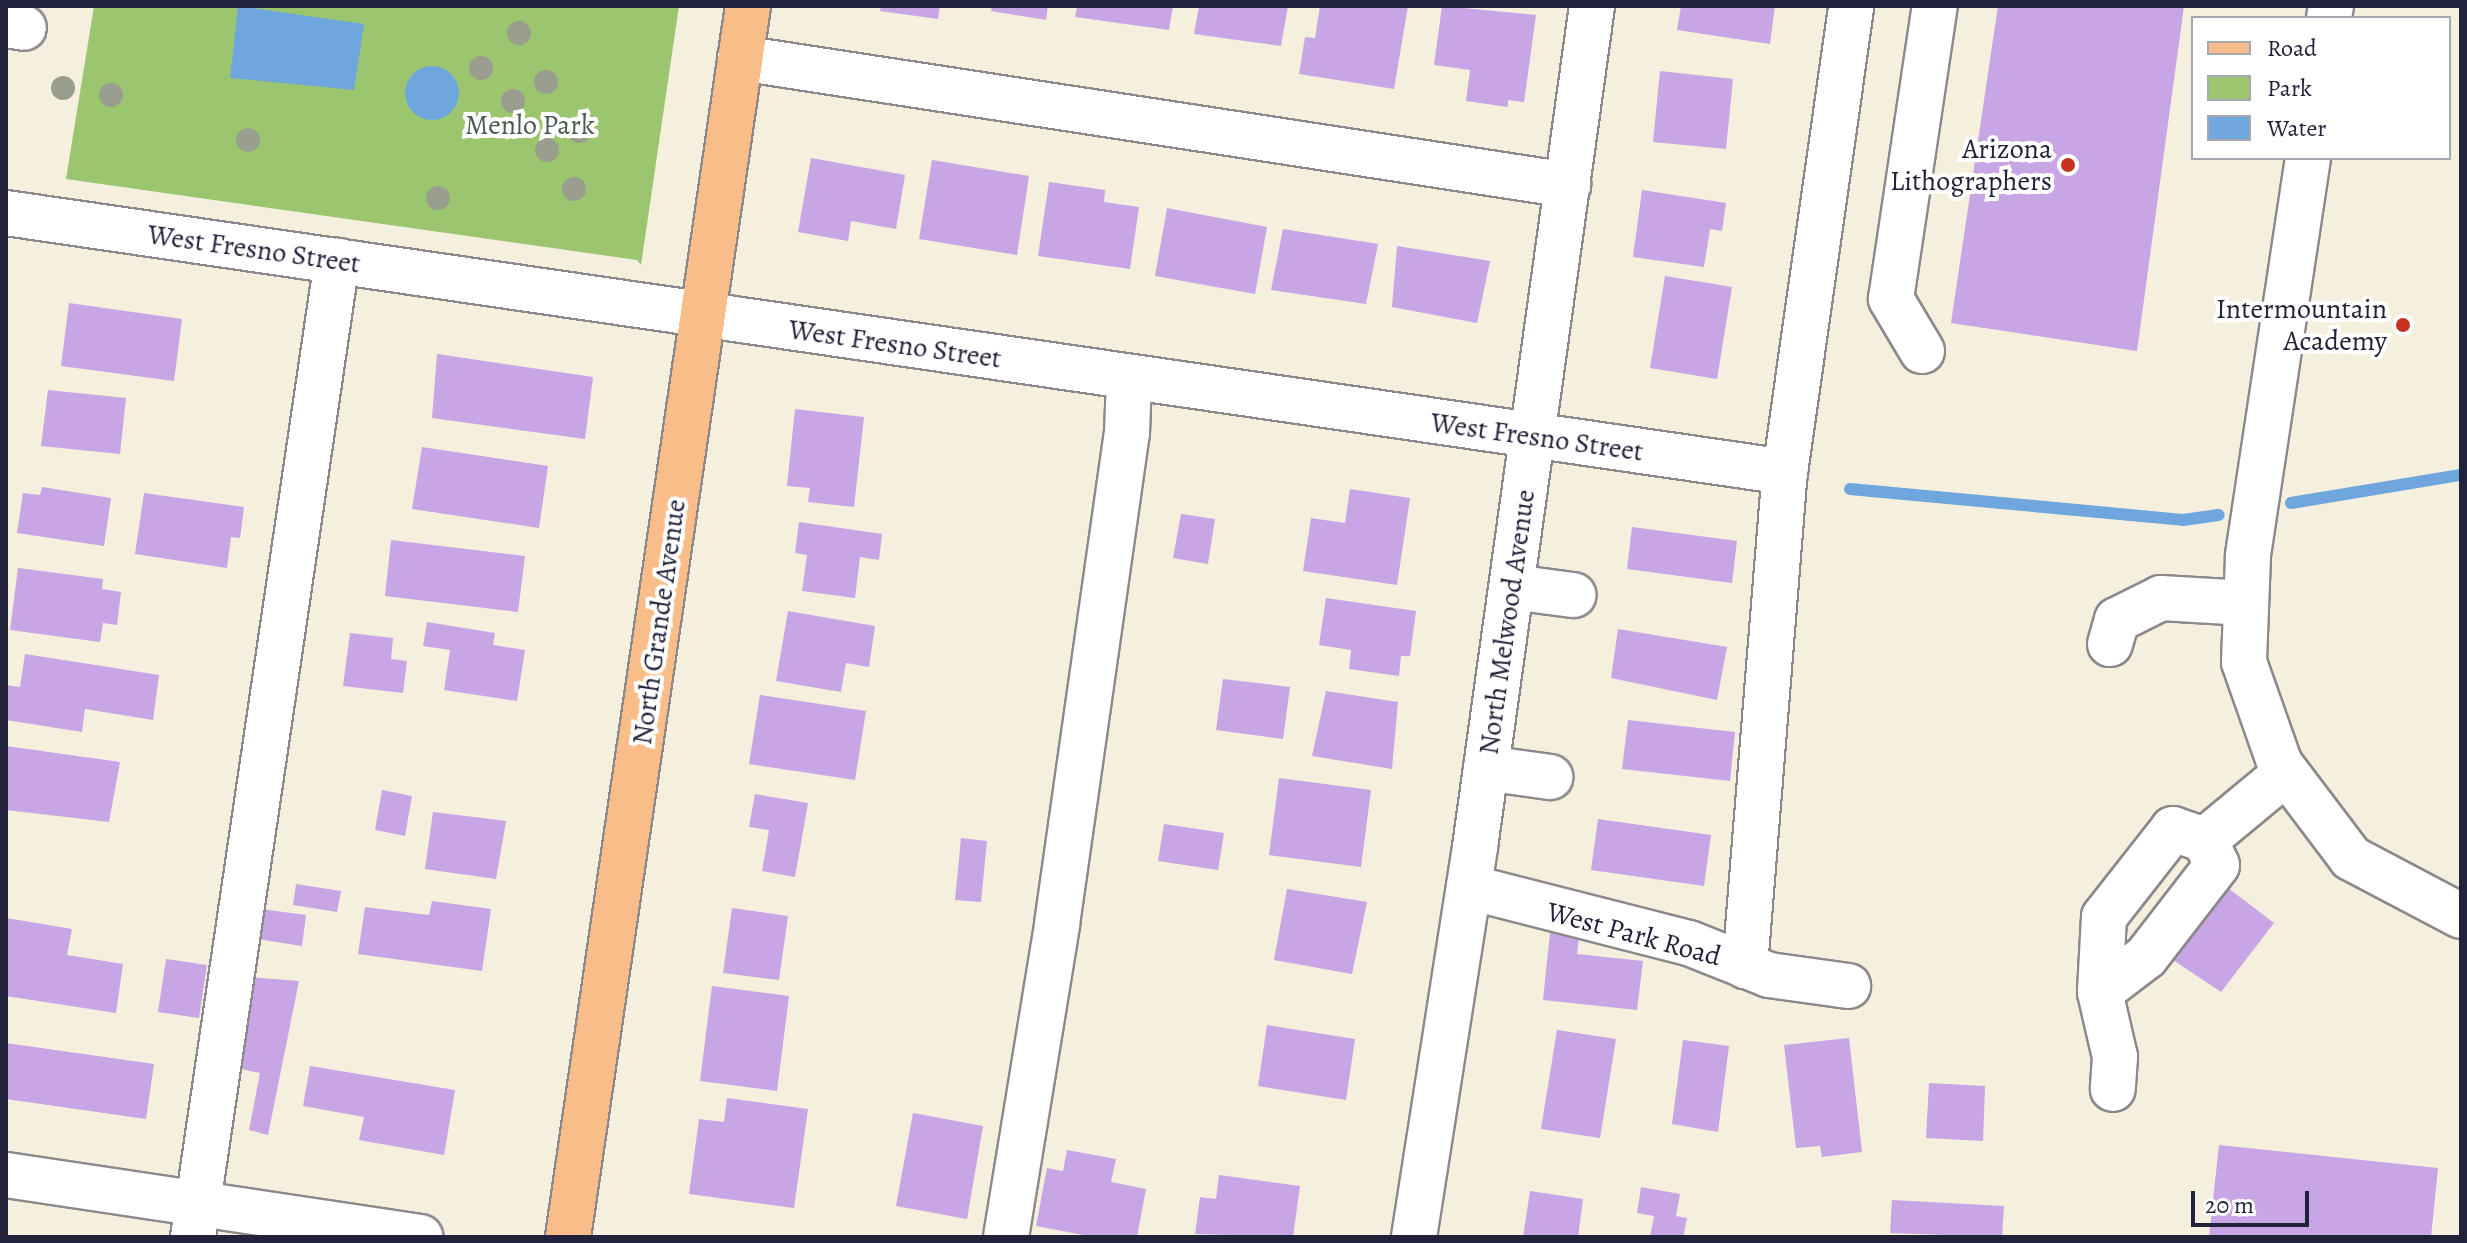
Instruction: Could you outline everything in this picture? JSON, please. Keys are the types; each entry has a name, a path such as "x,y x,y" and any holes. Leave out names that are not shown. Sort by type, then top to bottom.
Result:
{"main road":[{"name":"North Grande Avenue","path":"568,1237 748,6"}],"street":[{"name":"North Melwood Avenue","path":"1414,1237 1469,887 1592,6"},
{"path":"1745,966 1785,472 1851,6"},
{"path":"1922,351 1891,299 1935,6"},
{"path":"740,58 1568,185"},
{"path":"2308,160 2248,557 2244,662 2286,773 2351,858 2461,916"},
{"name":"West Fresno Street","path":"6,213 1785,472"},
{"path":"196,1221 337,261"},
{"path":"1006,1237 1062,892 1127,433 1129,378"},
{"path":"1512,587 1573,595"},
{"path":"2110,644 2117,620 2161,598 2246,603"},
{"path":"1486,768 1550,777"},
{"path":"2205,840 2286,773"},
{"path":"2100,992 2146,957 2217,865 2205,840 2173,829 2104,917 2100,992 2115,1057 2113,1089"},
{"name":"West Park Road","path":"1469,887 1689,943 1769,975 1848,986"},
{"path":"6,1175 196,1221 420,1237"}],"green space":[{"name":"Menlo Park","path":"94,6 679,6 641,265 637,260 66,179"}],"water":[{"path":"238,6 364,24 354,90 230,78"},
{"path":"432,66 451,74 459,93 451,112 432,120 413,112 405,93 413,74"}],"building":[{"path":"881,6 940,6 938,19 880,11"},
{"path":"992,6 1048,6 1046,20 991,11"},
{"path":"1077,6 1173,6 1169,30 1075,17"},
{"path":"1199,6 1288,6 1281,46 1194,34"},
{"path":"1320,6 1408,6 1394,89 1299,74 1305,37 1315,38"},
{"path":"1442,6 1536,15 1524,102 1508,100 1508,107 1466,101 1470,70 1434,65"},
{"path":"1681,6 1775,6 1770,44 1677,30"},
{"name":"Arizona Lithographers","path":"1998,6 2184,6 2137,351 1951,323"},
{"path":"1660,71 1733,79 1726,149 1653,142"},
{"path":"811,158 905,175 896,229 851,221 848,241 798,232"},
{"path":"932,160 1029,176 1017,255 919,239"},
{"path":"1049,182 1105,190 1104,202 1139,207 1130,269 1038,256"},
{"path":"1642,190 1726,203 1722,231 1710,229 1704,267 1633,257"},
{"path":"1167,208 1267,227 1255,294 1155,276"},
{"path":"1283,229 1378,244 1366,304 1271,290"},
{"path":"1397,246 1490,261 1477,323 1392,307"},
{"path":"1665,276 1732,287 1717,379 1650,368"},
{"path":"69,303 182,319 174,381 61,366"},
{"path":"437,354 593,377 585,439 432,418"},
{"path":"48,390 126,398 120,454 41,446"},
{"path":"795,409 864,417 854,507 808,502 810,488 787,486"},
{"path":"422,447 548,466 539,528 412,509"},
{"path":"42,487 111,498 104,546 17,533 23,493 40,495"},
{"path":"1350,489 1410,498 1397,585 1303,571 1311,518 1345,523"},
{"path":"144,493 244,507 240,538 231,537 227,568 135,554"},
{"path":"1181,514 1215,519 1208,564 1173,558"},
{"path":"799,522 882,534 879,560 860,557 855,598 802,591 807,555 795,553"},
{"path":"1632,527 1737,541 1732,583 1627,569"},
{"path":"391,540 525,556 518,612 385,596"},
{"path":"18,568 103,579 102,589 121,592 117,625 103,623 100,642 10,630"},
{"path":"1326,598 1416,611 1410,656 1401,656 1399,676 1349,669 1351,650 1319,645"},
{"path":"788,611 875,626 869,667 846,663 841,692 776,681"},
{"path":"427,622 495,633 493,645 525,650 517,701 444,690 450,650 423,646"},
{"path":"1618,629 1727,647 1717,700 1611,678"},
{"path":"350,633 393,638 391,659 407,661 403,693 343,686"},
{"path":"25,654 159,675 153,720 85,709 82,732 6,720 6,685 20,687"},
{"path":"1223,679 1290,687 1283,739 1216,730"},
{"path":"1326,691 1398,702 1392,769 1312,756"},
{"path":"760,695 866,711 855,780 749,764"},
{"path":"1628,720 1735,732 1730,781 1622,769"},
{"path":"6,746 120,762 109,822 6,810"},
{"path":"1279,778 1371,790 1361,867 1269,855"},
{"path":"382,790 412,796 405,836 375,830"},
{"path":"755,794 808,803 795,877 762,871 769,830 749,827"},
{"path":"433,812 506,821 496,879 425,869"},
{"path":"1598,819 1711,835 1704,886 1591,870"},
{"path":"1164,824 1224,833 1218,870 1158,861"},
{"path":"961,838 987,841 981,902 955,900"},
{"path":"296,884 341,891 337,912 293,905"},
{"path":"2224,885 2274,923 2221,992 2170,958"},
{"path":"1287,889 1367,902 1352,974 1274,960"},
{"path":"432,901 491,909 482,971 358,954 365,907 429,915"},
{"path":"732,908 788,916 779,980 723,973"},
{"path":"261,909 306,915 302,946 257,939"},
{"path":"6,918 72,929 67,955 123,964 116,1013 6,996"},
{"path":"1550,933 1579,937 1577,954 1643,961 1637,1010 1543,1000"},
{"path":"166,959 207,965 199,1018 158,1012"},
{"path":"249,977 299,981 268,1135 249,1130 260,1073 237,1068"},
{"path":"712,986 789,996 777,1091 700,1081"},
{"path":"1267,1025 1355,1039 1346,1100 1258,1086"},
{"path":"1557,1030 1616,1039 1600,1138 1541,1129"},
{"path":"1849,1038 1862,1152 1822,1157 1820,1146 1796,1148 1784,1045"},
{"path":"1683,1040 1729,1046 1718,1132 1672,1124"},
{"path":"6,1043 154,1064 146,1119 6,1099"},
{"path":"310,1066 455,1090 444,1155 359,1140 364,1117 303,1106"},
{"path":"1929,1083 1985,1086 1983,1141 1926,1138"},
{"path":"727,1098 808,1109 794,1208 689,1194 699,1119 724,1122"},
{"path":"913,1113 983,1126 967,1219 896,1206"},
{"path":"2219,1145 2438,1168 2431,1237 2209,1237"},
{"path":"1067,1150 1116,1159 1111,1182 1146,1189 1137,1237 1094,1237 1036,1226 1047,1168 1063,1171"},
{"path":"1219,1175 1300,1186 1293,1237 1195,1234 1200,1197 1216,1199"},
{"path":"1641,1187 1680,1194 1676,1216 1687,1218 1683,1237 1650,1237 1654,1216 1637,1213"},
{"path":"1530,1191 1583,1199 1578,1237 1523,1237"},
{"path":"1892,1200 2004,1206 2002,1237 1890,1233"}],"waterway":[{"path":"2291,503 2461,475"},
{"path":"1850,489 2183,520 2219,515"}],"place":[{"name":"Arizona Lithographers","path":"2068,165"},
{"name":"Intermountain Academy","path":"2403,325"}]}
